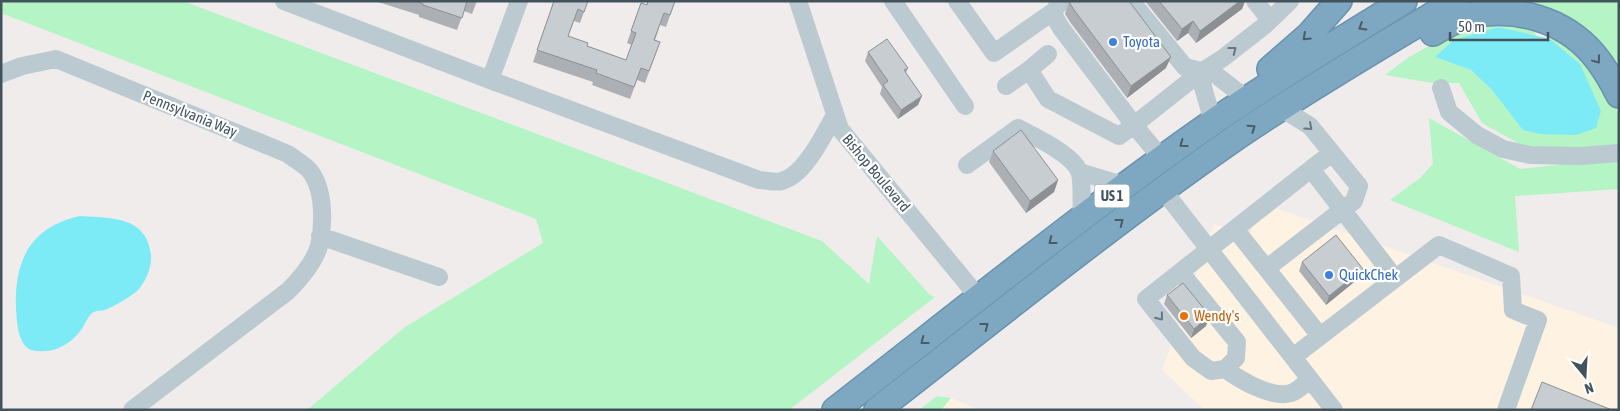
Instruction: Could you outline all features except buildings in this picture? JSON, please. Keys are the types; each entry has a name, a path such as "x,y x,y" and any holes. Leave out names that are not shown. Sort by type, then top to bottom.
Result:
{"highway":[{"path":"1247,99 1272,66 1309,35 1340,1"},
{"name":"US 1","path":"835,410 1082,219 1213,122 1290,71 1404,1"},
{"name":"US 1","path":"878,410 1163,190 1281,108 1456,1"},
{"path":"1317,86 1422,39 1459,19 1480,14 1504,13 1540,18 1554,24 1575,38 1594,54 1619,95"}],"street":[{"path":"284,1 759,180 777,182 789,179 802,167 836,116"},
{"path":"490,80 519,1"},
{"name":"Bishop Boulevard","path":"798,1 840,129 979,298"},
{"path":"893,1 965,106"},
{"path":"957,1 994,53 1058,6"},
{"path":"1132,1 1185,67 1216,75 1247,99"},
{"path":"1255,1 1267,23"},
{"path":"1029,70 1048,99 1119,136 1201,72 1223,58 1267,23 1290,1"},
{"path":"1058,6 1055,18 1061,28 1162,160"},
{"path":"1006,86 1048,54"},
{"name":"Pennsylvania Way","path":"1,74 22,66 56,59 288,154 308,168 315,178 322,203 320,236 314,258 298,282 142,407"},
{"path":"1201,72 1202,87 1213,122"},
{"path":"1441,88 1449,112 1477,135 1504,149 1530,155 1581,156 1619,153"},
{"path":"1267,268 1354,201 1359,186 1310,126 1281,108"},
{"path":"966,165 1018,128 1071,160 1080,172 1082,219"},
{"path":"1181,273 1237,342 1236,358 1225,369 1211,371 1193,358 1146,299 1332,153"},
{"path":"1311,169 1395,278"},
{"path":"1080,172 1126,186"},
{"path":"1163,190 1334,410"},
{"path":"1235,229 1320,336"},
{"path":"320,236 438,277"},
{"path":"1293,357 1439,245 1510,276 1513,310 1538,320 1506,410"},
{"path":"1225,369 1240,380 1280,396 1293,392 1310,379"}],"shaded area":[{"path":"1258,202 1619,328 1619,410 1205,410 1162,370 1214,224 1250,235"},
{"path":"951,398 980,410 941,410"}],"green space":[{"path":"1,1 183,1 822,241 869,284 877,236 930,295 935,297 789,410 307,410 405,327 543,243 536,219 1,13"},
{"path":"1518,1 1619,1 1619,76 1553,12"},
{"path":"1492,20 1532,25 1536,36 1499,27 1435,57 1471,70 1491,89 1511,115 1580,64 1550,39 1556,37 1584,58 1612,98 1619,117 1619,146 1528,149 1482,123 1459,83 1433,83 1385,75 1409,57 1460,29"},
{"path":"1429,118 1520,169 1619,158 1619,189 1515,196 1519,252 1390,200 1420,178 1433,164"},
{"path":"937,396 951,398 941,410 919,410"}],"water":[{"path":"1499,27 1550,39 1580,64 1601,111 1596,128 1576,135 1540,134 1523,130 1491,89 1471,70 1435,57 1454,40"},
{"path":"80,216 115,219 135,226 143,233 148,242 151,264 148,274 138,290 131,295 108,309 92,313 70,342 52,350 31,350 23,343 17,322 16,292 22,261 28,249 37,238 49,228"}],"place":[{"name":"Toyota","path":"1113,42"},
{"name":"QuickChek","path":"1329,275"},
{"name":"Wendy's","path":"1184,316"}]}
